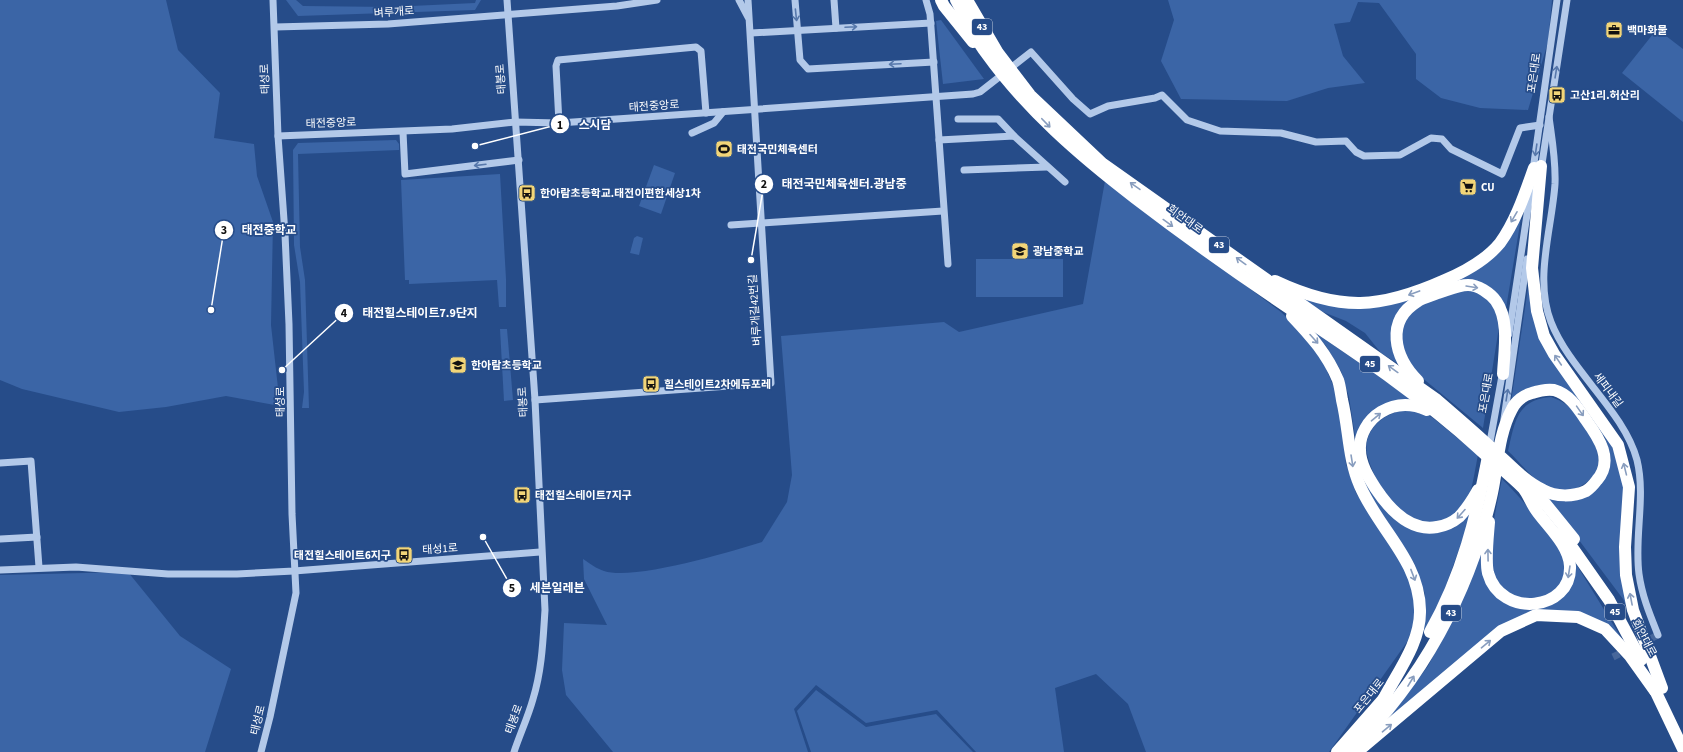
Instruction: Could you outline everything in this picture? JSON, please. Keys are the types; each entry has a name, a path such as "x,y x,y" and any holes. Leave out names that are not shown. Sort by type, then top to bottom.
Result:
{"highway":[{"path":"941,0 968,38 984,51"},
{"name":"회안대로","path":"956,0 984,51 1027,104 1058,135 1094,166 1174,227 1350,349 1441,415 1525,490 1556,525 1609,600 1658,690 1683,730"},
{"name":"회안대로","path":"967,0 998,53 1030,95 1103,164 1290,298 1437,400 1523,476 1564,524 1610,589 1636,634 1683,749"},
{"path":"974,0 998,53"},
{"path":"1254,271 1289,287 1334,302 1360,304 1386,302 1411,294 1465,271 1500,243 1520,208 1538,167"},
{"path":"1538,167 1532,268 1536,311 1544,336 1554,354 1618,445 1629,487 1625,547 1626,575 1633,610 1658,690"},
{"path":"1437,400 1411,374 1400,357 1396,342 1398,325 1405,311 1419,300 1455,287 1469,285 1482,289 1496,301 1501,312 1504,330 1503,374"},
{"path":"1278,300 1320,346 1338,381 1352,465 1356,477 1367,499 1401,550 1414,575 1420,612 1417,633 1382,702"},
{"path":"1495,445 1512,407 1525,395 1538,391 1553,390 1567,396 1576,406 1600,441 1605,456 1604,470 1589,489 1577,495 1562,495 1543,490 1523,476"},
{"path":"1441,415 1414,404 1400,405 1385,410 1375,416 1362,435 1360,450 1362,462 1371,481 1392,510 1407,523 1428,529 1444,526 1458,518 1471,502 1483,482"},
{"name":"포은대로","path":"1337,752 1382,702 1421,648 1455,584 1467,549 1483,482 1495,445"},
{"name":"포은대로","path":"1348,752 1406,688 1449,616 1476,551 1492,493 1495,445"},
{"path":"1492,493 1488,543 1488,573 1497,589 1509,599 1524,605 1540,603 1557,594 1568,578 1570,565 1563,545 1536,509 1525,490"},
{"path":"1357,752 1501,631 1536,615 1578,617 1605,629 1658,690"}],"street":[{"name":"태성로","path":"260,752 270,717 296,593 294,571 289,324 285,234 278,136 273,0"},
{"name":"태봉로","path":"507,0 535,400 540,552 544,610 541,662 533,699 514,752"},
{"name":"벼루개로","path":"275,27 388,24 617,6 658,0"},
{"path":"739,0 750,22"},
{"name":"벼루개길42번길","path":"535,400 770,383 760,223 756,109 748,0"},
{"path":"795,0 800,60 808,69 934,62"},
{"path":"834,0 836,28"},
{"path":"926,0 929,7 931,23 943,211 948,264"},
{"name":"포은대로","path":"1495,445 1538,167 1540,125 1557,0"},
{"name":"포은대로","path":"1495,445 1503,374 1538,167 1549,117 1568,0"},
{"path":"751,33 931,23"},
{"path":"559,122 556,66 558,60 696,47 701,51 706,113"},
{"name":"태전중앙로","path":"278,136 403,132 452,129 515,122 559,122 936,97 980,92 1026,54 1031,52 1067,94 1090,114 1108,106 1162,96 1187,120 1220,131 1281,133 1316,142 1346,141 1356,152 1364,156 1400,155 1431,138 1442,139 1456,152 1502,174 1520,128 1540,125"},
{"path":"692,133 714,123 724,112"},
{"name":"세피내길","path":"1549,117 1555,160 1545,271 1548,310 1551,322 1572,359 1616,419 1633,448 1640,483 1639,574 1642,592 1658,635"},
{"path":"958,119 998,119 1014,136 1065,182"},
{"path":"403,132 406,174 519,160"},
{"path":"939,140 1014,136"},
{"path":"964,170 1047,167"},
{"path":"730,225 943,211"},
{"path":"0,463 31,461 39,567"},
{"path":"0,539 37,537"},
{"name":"태성1로","path":"0,570 39,567 102,567 168,574 237,574 540,552"}],"shaded area":[{"path":"0,0 166,0 178,50 220,93 214,138 254,144 257,176 273,222 271,325 280,406 226,396 166,407 119,412 22,389 0,380"},
{"path":"286,0 296,0 303,6 390,7 475,3 476,0 481,0 475,10 298,16"},
{"path":"1168,0 1552,0 1548,42 1528,110 1480,108 1441,98 1416,79 1416,54 1379,3 1358,2 1350,22 1334,24 1343,56 1365,83 1328,88 1287,101 1181,99 1161,61 1174,20"},
{"path":"941,20 984,79 943,84 936,21"},
{"path":"1657,29 1683,49 1683,122 1622,73"},
{"path":"396,140 399,144 399,150 298,154 300,247 305,280 309,408 302,408 304,392 300,282 294,245 293,150 298,143"},
{"path":"654,165 675,173 661,214 639,206"},
{"path":"500,174 506,279 506,307 499,307 497,280 409,284 409,280 405,280 401,180"},
{"path":"1105,181 1281,312 1309,339 1323,362 1336,392 1341,416 1346,464 1356,493 1409,575 1415,597 1416,620 1407,642 1329,752 1146,752 1128,704 1096,674 1055,688 1064,752 976,752 937,710 866,723 816,685 794,709 808,752 613,752 566,695 562,670 564,623 607,625 584,579 583,559 604,571 618,573 636,572 682,564 762,542 787,502 792,475 781,336 944,322 959,332 1083,304"},
{"path":"1522,212 1505,314 1481,285 1407,305 1393,321 1392,346 1400,365 1381,353 1365,333 1346,321 1323,312 1302,299 1352,308 1471,270"},
{"path":"637,236 643,238 639,255 630,253 634,238"},
{"path":"976,259 1063,259 1063,297 976,297"},
{"path":"1528,288 1534,316 1611,444 1625,481 1634,622 1623,599 1546,496 1567,500 1606,474 1610,453 1605,438 1576,397 1555,386 1538,385 1523,391 1511,402"},
{"path":"1477,289 1497,308 1499,327 1483,428 1409,367 1403,354 1401,341 1402,330 1406,320 1412,311 1421,304 1450,292"},
{"path":"500,329 507,329 513,400 504,401"},
{"path":"1314,332 1415,401 1388,404 1357,449 1349,397 1341,371 1326,346"},
{"path":"1551,397 1567,405 1574,412 1590,435 1597,451 1598,467 1594,474 1588,481 1571,490 1558,490 1541,484 1508,451 1515,422 1519,414 1530,403 1539,399"},
{"path":"1414,408 1433,418 1478,455 1471,488 1465,506 1452,516 1430,524 1424,524 1414,520 1397,509 1381,487 1371,467 1366,448 1370,433 1379,421 1399,411"},
{"path":"1357,449 1381,505 1439,532 1454,528 1473,511 1441,599 1424,631 1425,594 1414,563 1373,500 1361,475"},
{"path":"1502,479 1528,507 1564,554 1566,571 1561,584 1551,593 1538,598 1524,599 1510,595 1499,586 1491,572 1491,540"},
{"path":"1481,547 1486,573 1509,603 1554,602 1573,559 1622,639 1607,626 1525,615 1385,723 1428,666 1449,626"},
{"path":"128,572 180,636 231,669 205,752 0,752 0,575"},
{"path":"816,690 866,727 936,714 973,752 811,752 797,711"}],"tunnel":[{"path":"1642,643 1658,635"},
{"path":"1613,657 1627,650"}],"place":[{"name":"백마화물","path":"1614,30"},
{"name":"고산1리.허산리","path":"1557,95"},
{"name":"스시담","path":"475,146"},
{"name":"태전국민체육센터","path":"724,149"},
{"name":"CU","path":"1468,187"},
{"name":"한아람초등학교.태전이편한세상1차","path":"527,193"},
{"name":"광남중학교","path":"1020,251"},
{"name":"태전국민체육센터.광남중","path":"751,260"},
{"name":"태전중학교","path":"211,310"},
{"name":"한아람초등학교","path":"458,365"},
{"name":"태전힐스테이트7.9단지","path":"282,370"},
{"name":"힐스테이트2차에듀포레","path":"651,384"},
{"name":"태전힐스테이트7지구","path":"522,495"},
{"name":"세븐일레븐","path":"483,537"},
{"name":"태전힐스테이트6지구","path":"404,555"}]}
